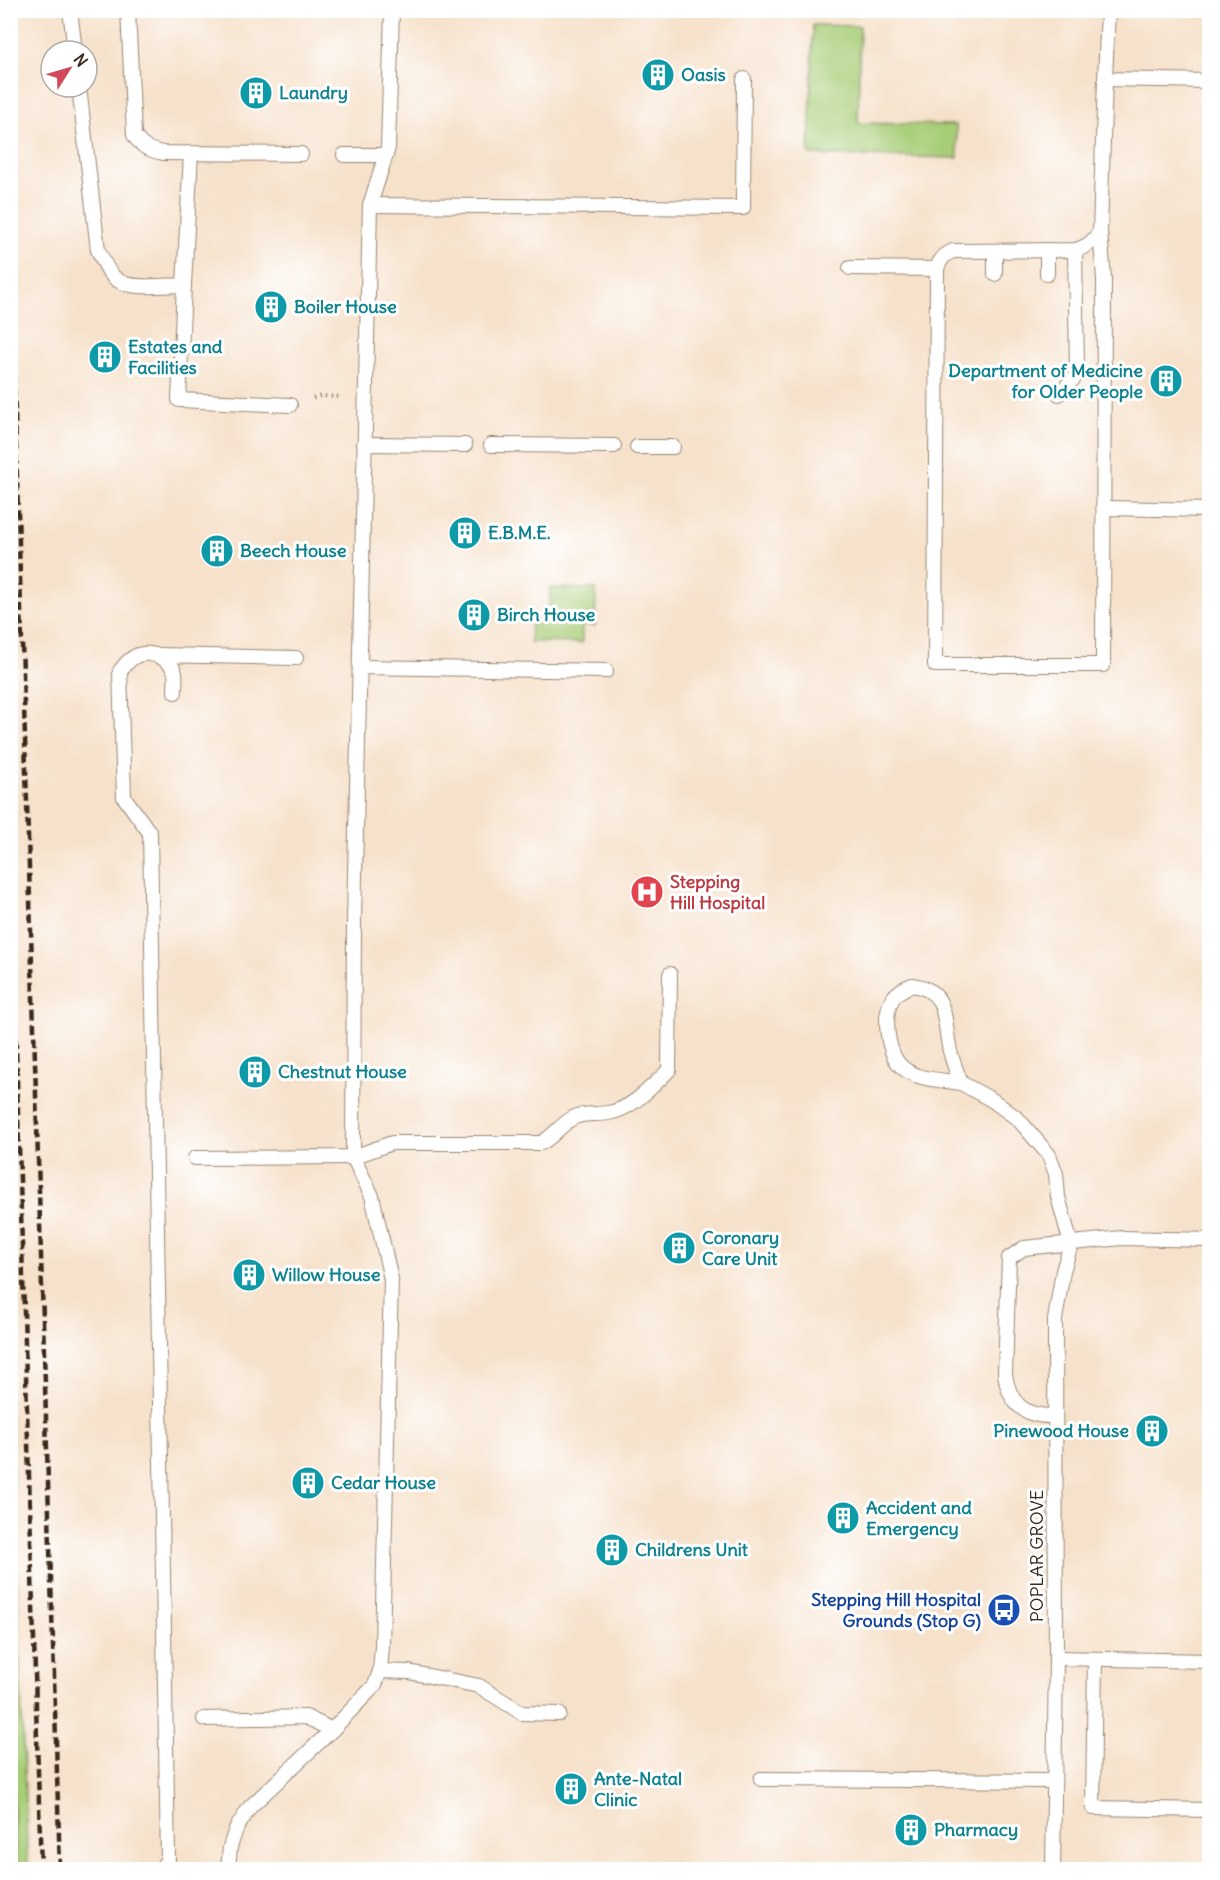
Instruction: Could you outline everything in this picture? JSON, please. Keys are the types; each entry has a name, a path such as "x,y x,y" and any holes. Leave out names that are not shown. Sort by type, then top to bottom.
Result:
{"lane":[{"path":"70,10 74,39"},
{"path":"128,10 134,135 140,144 150,150 163,153 301,154"},
{"path":"228,1869 230,1847 236,1829 250,1807 332,1730 375,1685 380,1671 392,1279 372,1196 353,1157 354,920 370,205 388,148 392,10"},
{"path":"1100,231 1084,248 1074,250 953,252 945,255 940,261 937,269 935,665 1103,665 1104,279 1100,231 1108,10"},
{"path":"370,205 743,208 744,79"},
{"path":"1105,79 1209,81"},
{"path":"80,99 98,250 108,271 120,282 138,286 184,285"},
{"path":"191,153 179,400 290,405"},
{"path":"344,155 386,155"},
{"path":"995,250 995,274"},
{"path":"1047,250 1047,274"},
{"path":"1059,394 1075,377 1077,368 1074,250"},
{"path":"850,268 937,269"},
{"path":"364,444 465,445"},
{"path":"491,445 614,446"},
{"path":"637,447 673,447"},
{"path":"1105,508 1209,510"},
{"path":"160,1869 168,1859 150,833 124,796 120,671 128,661 139,655 296,658"},
{"path":"156,655 168,662 174,671 175,692"},
{"path":"360,667 606,671"},
{"path":"195,1158 353,1157 392,1143 541,1143 550,1139 564,1124 574,1118 585,1114 610,1113 636,1101 669,1070 670,974"},
{"path":"961,1083 950,1051 942,1006 933,992 924,987 912,985 901,989 892,998 887,1012 889,1044 896,1059 911,1073 961,1083 992,1100 1018,1119 1049,1155 1056,1174 1058,1197 1071,1244"},
{"path":"1054,1416 1038,1417 1022,1409 1007,1390 1005,1374 1009,1258 1024,1248 1122,1238 1209,1240"},
{"name":"POPLAR GROVE","path":"1053,1869 1056,1658 1055,1320 1063,1271 1071,1244"},
{"path":"1056,1658 1209,1661"},
{"path":"1095,1659 1094,1808 1209,1810"},
{"path":"380,1671 409,1672 479,1686 522,1713 559,1714"},
{"path":"204,1719 306,1717 332,1730"},
{"path":"761,1779 1053,1781"}],"path":[{"path":"290,405 321,396 364,398"}],"green space":[{"path":"813,25 860,26 858,123 956,125 958,158 809,155"},
{"path":"550,588 596,589 595,626 582,625 582,643 530,642 531,619 549,619"},
{"path":"10,1413 28,1869 28,1870 10,1869"},
{"path":"10,1713 16,1869 16,1870 10,1869"}],"railway":[{"path":"10,253 60,1870"},
{"path":"10,850 41,1870"}],"place":[{"name":"Oasis","path":"658,75"},
{"name":"Laundry","path":"256,93"},
{"name":"Boiler House","path":"271,307"},
{"name":"Estates and Facilities","path":"105,357"},
{"name":"Department of Medicine for Older People","path":"1166,381"},
{"name":"E.B.M.E.","path":"465,533"},
{"name":"Beech House","path":"217,551"},
{"name":"Birch House","path":"474,615"},
{"name":"Stepping Hill Hospital","path":"647,892"},
{"name":"Chestnut House","path":"255,1072"},
{"name":"Coronary Care Unit","path":"679,1248"},
{"name":"Willow House","path":"249,1275"},
{"name":"Pinewood House","path":"1152,1431"},
{"name":"Cedar House","path":"308,1483"},
{"name":"Accident and Emergency","path":"843,1518"},
{"name":"Childrens Unit","path":"612,1550"},
{"name":"Stepping Hill Hospital Grounds (Stop G)","path":"1004,1610"},
{"name":"Ante-Natal Clinic","path":"571,1789"},
{"name":"Pharmacy","path":"911,1830"}]}
